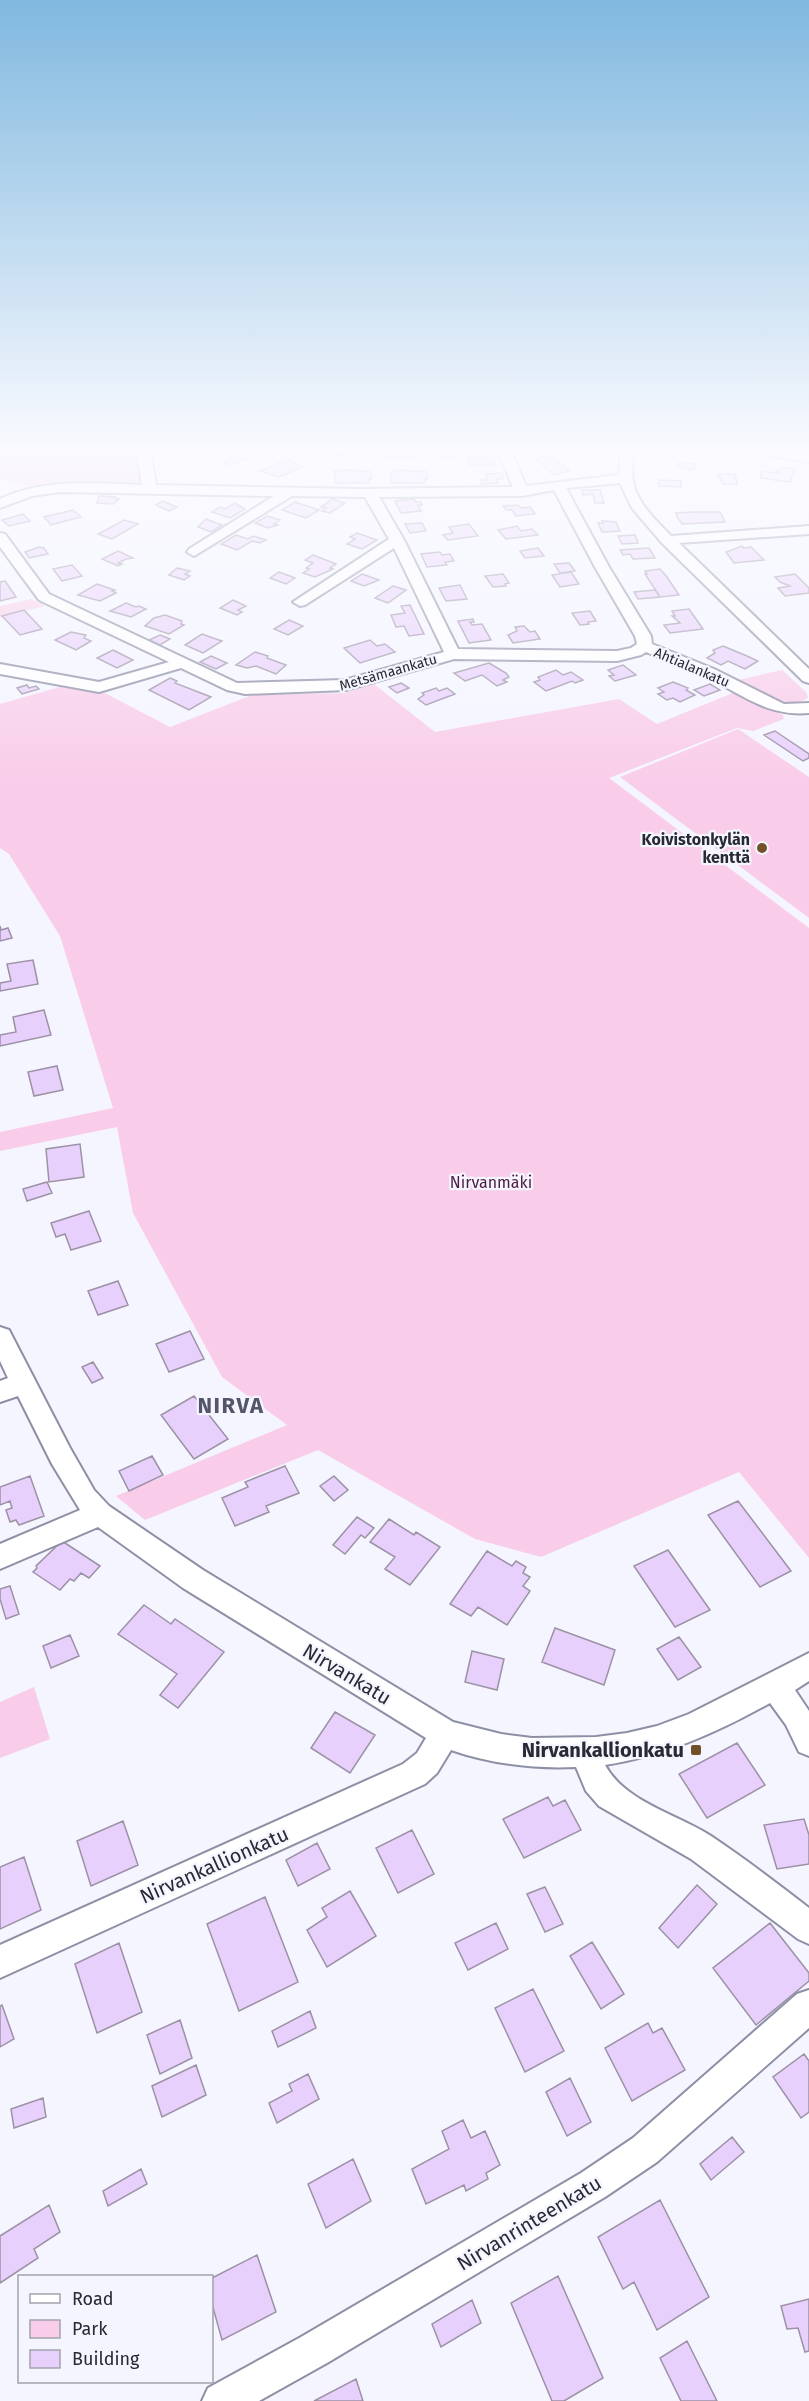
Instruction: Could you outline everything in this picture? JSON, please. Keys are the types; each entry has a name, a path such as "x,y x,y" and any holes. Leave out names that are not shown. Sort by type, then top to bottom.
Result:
{"street":[{"name":"Metsämaankatu","path":"19,563 44,597 233,687 242,689 346,686 453,654 617,656 636,652 644,646"},
{"path":"300,602 361,563"},
{"path":"408,563 453,654"},
{"name":"Ahtialankatu","path":"600,563 643,636 644,646 708,672 779,708 789,710 809,708"},
{"path":"691,563 809,678"},
{"path":"0,669 99,687 183,663"},
{"name":"Nirvankatu","path":"0,1337 11,1387 85,1498 100,1514 193,1579 445,1734 491,1748 552,1752 612,1749 682,1732 775,1686 809,1666"},
{"path":"0,1557 100,1514"},
{"path":"775,1686 796,1715 809,1742"},
{"name":"Nirvankallionkatu","path":"0,1962 414,1774 428,1763 445,1734"},
{"path":"585,1751 592,1772 603,1789 613,1798 684,1837 723,1863 809,1928"},
{"name":"Nirvanrinteenkatu","path":"221,2401 314,2350 593,2186 645,2150 809,2006"}],"green space":[{"path":"31,599 45,606 0,618 0,606"},
{"path":"782,670 806,692 808,698 799,702 781,701 738,680"},
{"name":"Nirvanmäki","path":"374,684 435,732 619,699 657,724 735,692 783,715 784,719 753,731 737,728 609,778 809,928 809,1558 739,1472 541,1557 475,1539 318,1450 145,1520 116,1496 287,1425 222,1377 133,1213 117,1127 0,1151 0,1132 113,1108 60,936 9,854 0,848 0,704 63,686 101,691 170,727 252,695 345,693"},
{"name":"Koivistonkylän kenttä","path":"738,729 809,777 809,918 620,777"},
{"path":"34,1687 50,1739 0,1758 0,1702"}],"building":[{"path":"313,563 336,564 330,568 333,569 315,577 303,573 309,569 306,568"},
{"path":"425,563 446,563 447,565 427,567"},
{"path":"569,563 575,571 560,573 554,564"},
{"path":"72,565 82,576 62,581 53,569"},
{"path":"177,568 190,571 185,574 190,576 184,580 169,575"},
{"path":"660,569 679,595 660,597 645,571"},
{"path":"279,572 295,578 286,584 270,578"},
{"path":"571,572 579,584 560,587 552,575"},
{"path":"362,574 379,580 364,586 351,581"},
{"path":"503,574 509,583 505,584 506,586 493,587 485,576"},
{"path":"795,574 809,588 809,593 785,596 778,588 790,586 775,577"},
{"path":"5,581 16,597 0,601 0,582"},
{"path":"97,584 115,590 112,591 116,593 100,601 78,595"},
{"path":"460,585 467,599 446,601 439,588"},
{"path":"393,586 406,590 388,603 375,598"},
{"path":"655,590 660,597 638,599 634,592"},
{"path":"233,600 246,606 238,610 242,612 237,615 220,608"},
{"path":"126,603 146,609 131,617 110,611"},
{"path":"410,605 424,634 409,636 404,626 396,627 391,615 405,613 401,606"},
{"path":"689,609 703,629 670,633 664,625 680,623 672,616 675,616 672,611"},
{"path":"24,610 42,629 20,635 2,616"},
{"path":"590,611 596,621 580,625 572,613"},
{"path":"165,615 182,621 181,624 184,625 169,634 145,626 154,618"},
{"path":"473,619 474,622 470,622 472,625 482,624 491,640 469,643 458,621"},
{"path":"289,620 303,626 288,635 274,629"},
{"path":"524,626 530,632 535,631 540,639 513,643 508,635 517,631 515,627"},
{"path":"71,632 86,635 84,638 91,641 76,650 55,640"},
{"path":"202,634 222,641 203,653 185,645"},
{"path":"160,635 170,639 160,645 149,640"},
{"path":"370,640 377,646 385,644 395,652 360,663 344,648"},
{"path":"723,646 758,661 745,669 728,661 721,665 707,658 715,653 713,650"},
{"path":"113,650 133,660 117,668 97,658"},
{"path":"255,652 286,665 276,674 256,666 247,668 236,665"},
{"path":"211,656 227,663 216,669 200,662"},
{"path":"489,663 506,673 509,677 503,680 507,682 497,686 482,675 465,681 454,673"},
{"path":"623,665 636,675 615,681 609,676 614,675 608,670"},
{"path":"556,670 563,675 571,672 583,680 575,683 572,681 546,691 534,682 540,680 538,677"},
{"path":"170,678 177,681 175,683 211,697 189,710 149,690"},
{"path":"673,682 688,688 686,690 695,695 680,702 673,698 667,700 658,694 664,692 658,688"},
{"path":"401,683 409,688 397,693 389,687"},
{"path":"710,684 720,690 704,696 694,690"},
{"path":"27,685 29,688 36,686 39,689 22,694 17,688"},
{"path":"436,688 439,691 447,688 455,694 426,705 418,699 424,695 422,693"},
{"path":"775,731 809,754 809,758 803,761 764,735"},
{"path":"0,926 1,930 8,928 12,938 0,941"},
{"path":"33,960 38,984 0,991 0,983 11,981 7,964"},
{"path":"44,1010 51,1035 0,1046 0,1035 16,1032 13,1017"},
{"path":"57,1066 63,1090 34,1096 28,1072"},
{"path":"80,1144 84,1177 49,1182 46,1149"},
{"path":"47,1182 52,1193 27,1201 23,1189"},
{"path":"89,1211 101,1241 71,1250 65,1234 56,1237 51,1223"},
{"path":"118,1281 128,1305 98,1315 88,1291"},
{"path":"190,1331 204,1359 169,1372 156,1344"},
{"path":"93,1362 103,1378 92,1383 82,1367"},
{"path":"194,1396 228,1439 194,1459 161,1415"},
{"path":"152,1456 163,1475 129,1491 119,1471"},
{"path":"285,1466 299,1493 266,1506 269,1512 235,1526 222,1498 248,1487 245,1482"},
{"path":"30,1476 44,1516 19,1525 16,1520 10,1522 6,1510 12,1508 10,1501 0,1505 0,1487"},
{"path":"334,1476 348,1490 334,1501 320,1486"},
{"path":"738,1501 791,1571 760,1587 708,1515"},
{"path":"357,1517 374,1528 365,1538 361,1535 345,1554 333,1545"},
{"path":"389,1519 414,1535 416,1532 440,1547 410,1585 385,1569 395,1557 370,1542"},
{"path":"62,1541 100,1566 89,1578 81,1573 74,1581 70,1579 60,1590 33,1572 36,1566"},
{"path":"668,1550 710,1610 675,1627 634,1566"},
{"path":"487,1551 512,1566 516,1561 526,1567 523,1573 530,1577 523,1586 530,1591 507,1625 478,1607 471,1616 450,1604"},
{"path":"10,1586 19,1614 6,1619 0,1599 0,1589"},
{"path":"144,1605 171,1624 175,1619 224,1652 178,1708 160,1695 177,1674 118,1634"},
{"path":"555,1628 615,1650 604,1685 542,1662"},
{"path":"70,1635 79,1656 51,1668 43,1646"},
{"path":"679,1637 701,1667 678,1680 657,1649"},
{"path":"472,1651 504,1659 497,1690 465,1682"},
{"path":"335,1712 375,1735 350,1773 311,1748"},
{"path":"737,1743 765,1785 707,1818 679,1774"},
{"path":"548,1797 553,1806 565,1800 581,1830 524,1858 503,1819"},
{"path":"804,1819 809,1835 809,1864 777,1869 764,1825"},
{"path":"123,1821 138,1865 91,1886 77,1841"},
{"path":"412,1830 434,1874 398,1893 376,1848"},
{"path":"317,1843 330,1869 298,1886 286,1860"},
{"path":"24,1857 41,1910 0,1929 0,1867"},
{"path":"697,1885 717,1904 678,1948 659,1928"},
{"path":"545,1887 563,1924 545,1932 527,1894"},
{"path":"350,1891 376,1936 327,1967 307,1930 327,1917 322,1908"},
{"path":"265,1897 298,1982 239,2011 207,1924"},
{"path":"496,1923 508,1949 468,1970 455,1943"},
{"path":"770,1923 809,1973 809,1981 756,2025 713,1968"},
{"path":"592,1942 624,1994 601,2009 570,1956"},
{"path":"119,1943 142,2012 97,2033 75,1964"},
{"path":"533,1989 564,2051 525,2072 495,2008"},
{"path":"2,2005 14,2039 0,2047 0,2006"},
{"path":"310,2011 316,2028 278,2047 272,2031"},
{"path":"180,2020 192,2058 160,2074 147,2035"},
{"path":"648,2023 653,2033 662,2028 685,2070 632,2101 605,2048"},
{"path":"804,2054 809,2061 809,2112 801,2118 773,2077"},
{"path":"196,2065 206,2095 162,2117 152,2086"},
{"path":"308,2074 319,2099 277,2123 269,2103 292,2091 289,2084"},
{"path":"570,2078 591,2122 567,2136 546,2092"},
{"path":"43,2098 46,2117 14,2128 11,2109"},
{"path":"463,2120 471,2138 485,2131 500,2165 486,2173 488,2179 466,2191 464,2185 426,2204 412,2169 449,2149 442,2131"},
{"path":"732,2137 744,2152 711,2180 700,2164"},
{"path":"353,2159 371,2201 326,2228 308,2184"},
{"path":"141,2169 147,2184 108,2206 103,2191"},
{"path":"660,2200 709,2297 657,2330 634,2282 623,2289 598,2237"},
{"path":"49,2205 60,2232 34,2249 38,2258 0,2283 0,2236"},
{"path":"257,2255 276,2312 222,2340 213,2308 213,2277"},
{"path":"558,2276 603,2378 564,2401 552,2401 511,2303"},
{"path":"809,2299 809,2351 805,2352 798,2328 787,2329 781,2306"},
{"path":"472,2300 481,2323 441,2347 432,2324"},
{"path":"687,2341 717,2401 681,2401 660,2358"},
{"path":"356,2379 363,2401 314,2401"}],"place":[{"name":"Koivistonkylän kenttä","path":"762,848"},
{"name":"Nirvankallionkatu","path":"696,1750"}],"district":[{"name":"NIRVA","path":"231,1405"}]}
